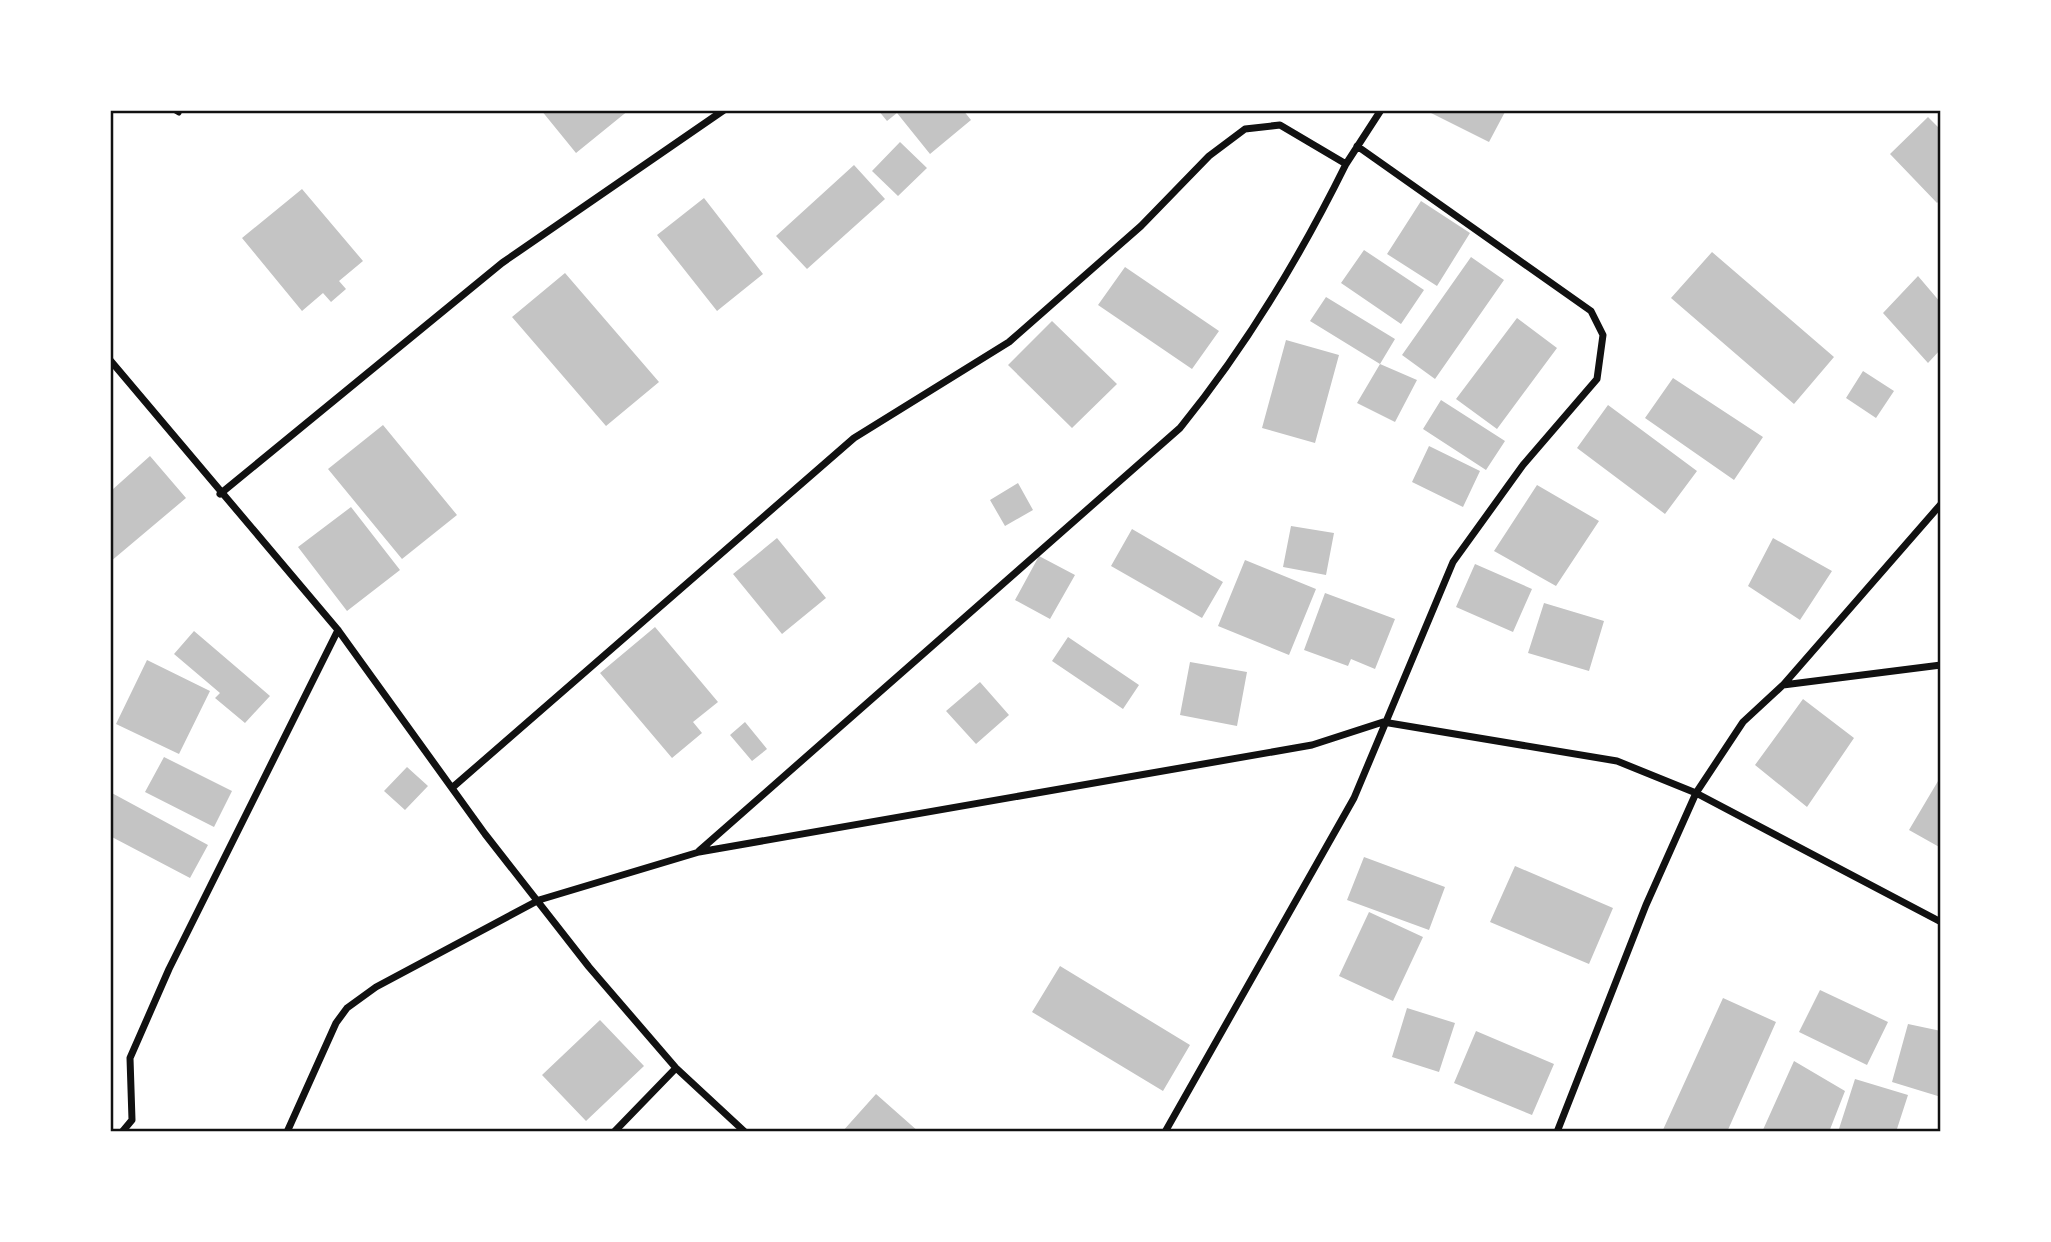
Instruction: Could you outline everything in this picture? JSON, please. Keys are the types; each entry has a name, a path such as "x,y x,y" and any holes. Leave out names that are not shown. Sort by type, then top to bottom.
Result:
{"street":[{"path":"220,494 502,263 724,110"},
{"path":"699,852 1180,428 1222,376 1312,233 1346,164 1381,110"},
{"path":"453,787 853,438 1009,342 1141,226 1209,156 1245,129 1280,125 1346,164"},
{"path":"1166,1132 1353,798 1383,722 1454,562 1523,465 1597,379 1603,335 1591,311 1357,146"},
{"path":"110,360 220,494 338,630 485,834 589,967 676,1068 745,1132"},
{"path":"1557,1132 1646,905 1696,793 1743,722 1783,685 1941,504"},
{"path":"122,1132 132,1120 130,1058 169,969 338,630"},
{"path":"1783,685 1941,665"},
{"path":"287,1132 336,1023 347,1008 376,987 539,900 699,852 1312,745 1383,722 1617,761 1696,793 1941,922"},
{"path":"614,1132 676,1068"}],"building":[{"path":"541,110 629,110 576,153"},
{"path":"878,110 963,110 971,120 930,154 897,113 887,121"},
{"path":"1425,110 1506,110 1489,142"},
{"path":"1928,117 1941,130 1941,199 1937,203 1890,154"},
{"path":"900,142 927,168 898,196 872,171"},
{"path":"854,165 885,199 807,269 776,236"},
{"path":"302,189 363,261 339,281 346,289 331,302 323,293 302,311 242,238"},
{"path":"704,198 763,274 717,311 657,235"},
{"path":"1421,201 1470,233 1437,286 1387,254"},
{"path":"1364,250 1424,290 1401,324 1341,283"},
{"path":"1712,252 1834,357 1794,404 1671,298"},
{"path":"1471,257 1504,280 1435,379 1402,355"},
{"path":"1125,267 1219,331 1192,369 1098,305"},
{"path":"565,273 659,382 606,426 512,317"},
{"path":"1918,276 1941,303 1941,349 1928,363 1883,313"},
{"path":"1326,297 1395,339 1380,364 1310,321"},
{"path":"1517,318 1557,348 1497,429 1456,399"},
{"path":"1052,321 1117,384 1072,428 1008,365"},
{"path":"1286,340 1339,355 1315,443 1262,428"},
{"path":"1380,364 1417,380 1395,422 1357,403"},
{"path":"1863,371 1894,391 1876,418 1846,398"},
{"path":"1673,378 1763,437 1734,480 1645,418"},
{"path":"1441,400 1505,441 1486,470 1423,429"},
{"path":"1608,405 1697,471 1665,514 1577,448"},
{"path":"383,425 457,515 402,559 328,469"},
{"path":"1429,446 1480,471 1463,507 1412,482"},
{"path":"150,456 186,498 110,562 110,488 112,490"},
{"path":"1018,483 1033,510 1005,526 990,500"},
{"path":"1537,485 1599,521 1556,586 1494,551"},
{"path":"351,507 400,570 347,611 298,547"},
{"path":"1291,526 1334,533 1326,575 1283,567"},
{"path":"1132,529 1223,582 1202,618 1111,566"},
{"path":"777,538 826,598 782,634 733,574"},
{"path":"1773,538 1832,571 1800,620 1748,586"},
{"path":"1039,556 1075,575 1050,619 1015,600"},
{"path":"1245,560 1316,589 1289,655 1218,626"},
{"path":"1475,564 1532,589 1513,632 1456,607"},
{"path":"1325,593 1395,619 1375,669 1351,659 1348,666 1304,650"},
{"path":"1544,603 1604,621 1589,671 1528,653"},
{"path":"655,627 718,702 693,722 702,733 672,758 600,673"},
{"path":"194,631 270,696 245,723 215,698 220,693 174,654"},
{"path":"1068,637 1139,685 1123,709 1052,661"},
{"path":"147,660 210,691 179,754 116,724"},
{"path":"1190,662 1247,672 1237,726 1180,715"},
{"path":"980,682 1009,715 976,744 946,711"},
{"path":"1803,699 1854,738 1807,807 1755,765"},
{"path":"745,722 767,749 752,761 730,735"},
{"path":"164,757 232,791 214,827 145,792"},
{"path":"407,767 428,786 405,810 384,791"},
{"path":"1941,776 1941,848 1909,830"},
{"path":"110,792 208,845 190,878 110,836"},
{"path":"1364,857 1445,887 1429,930 1347,900"},
{"path":"1515,866 1613,908 1589,964 1490,922"},
{"path":"1369,912 1423,937 1393,1001 1339,976"},
{"path":"1060,966 1190,1045 1163,1091 1032,1012"},
{"path":"1820,990 1888,1022 1867,1065 1799,1032"},
{"path":"1723,998 1776,1022 1727,1132 1662,1132"},
{"path":"1407,1008 1455,1023 1439,1072 1392,1057"},
{"path":"600,1020 644,1066 586,1121 542,1075"},
{"path":"1908,1024 1941,1031 1941,1097 1892,1082"},
{"path":"1476,1031 1554,1064 1532,1115 1454,1083"},
{"path":"1794,1061 1845,1091 1829,1132 1762,1132"},
{"path":"1855,1079 1908,1095 1896,1132 1838,1132"},
{"path":"876,1094 919,1132 842,1132"}]}
